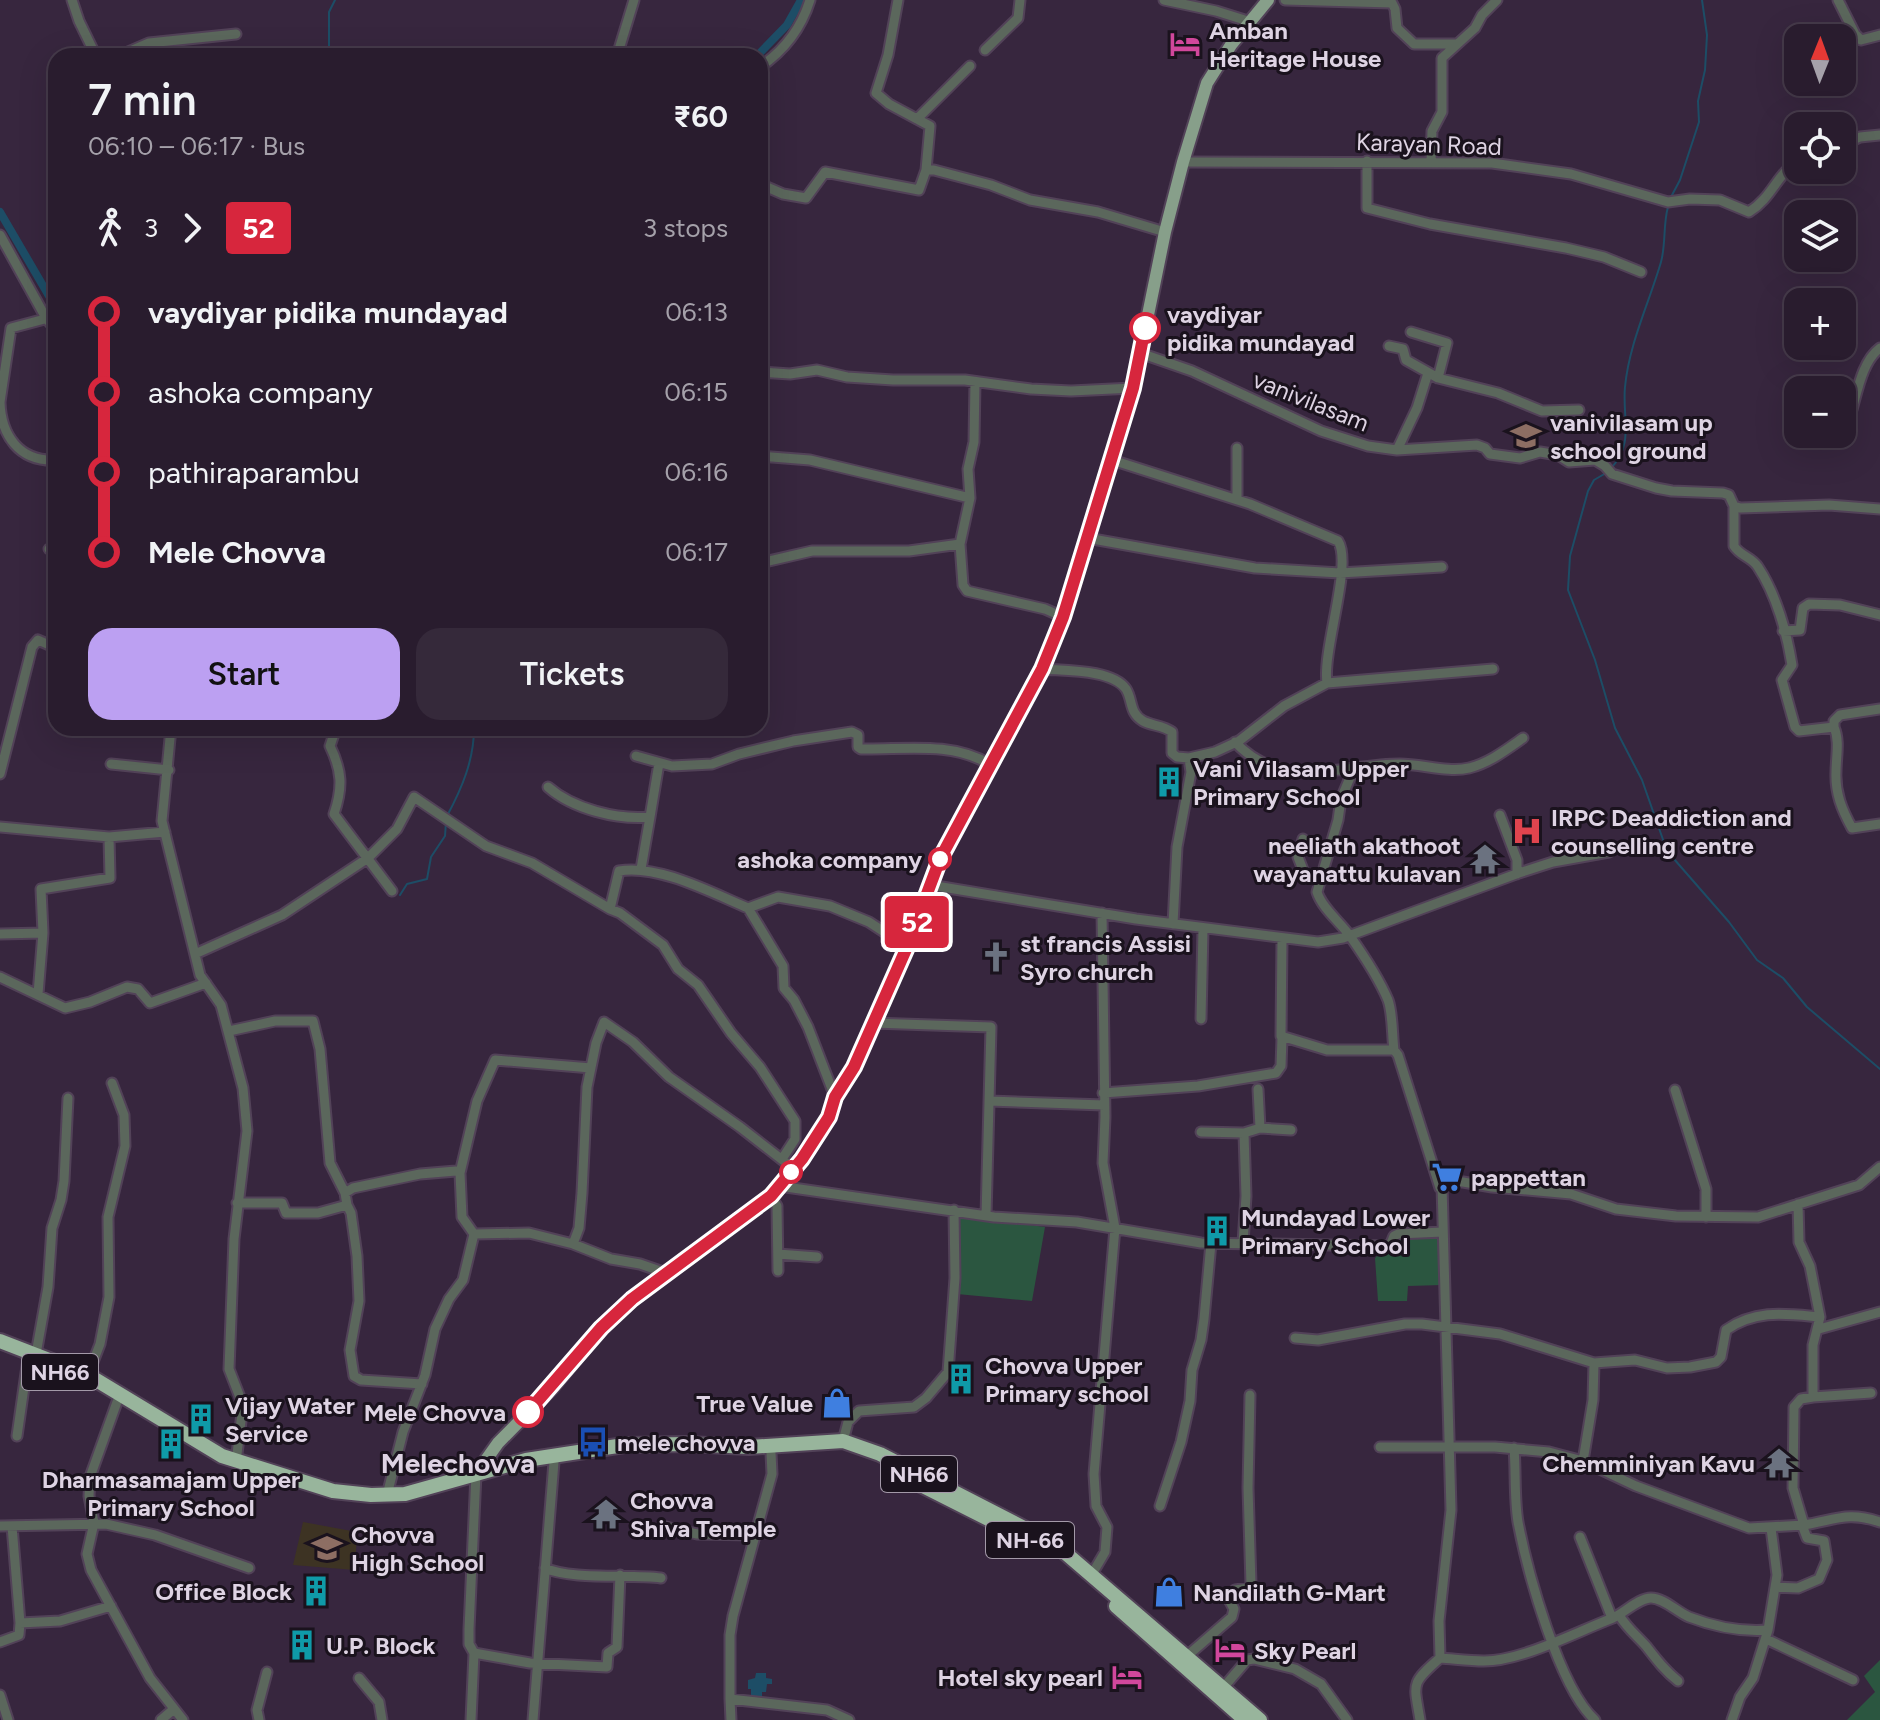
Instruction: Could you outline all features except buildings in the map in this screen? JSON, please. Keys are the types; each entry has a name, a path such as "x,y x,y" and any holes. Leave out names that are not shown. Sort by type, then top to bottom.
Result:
{"highway":[{"name":"NH66","path":"0,1341 119,1398 236,1462 333,1491"},
{"name":"NH66","path":"0,1349 88,1375 119,1398 230,1467 314,1492 405,1494 506,1466 624,1445 771,1450 843,1441 880,1454 1055,1544 1260,1720"},
{"name":"NH-66","path":"771,1450 831,1449 858,1453 962,1508 1035,1542 1100,1590 1134,1624 1245,1720"}],"main road":[{"path":"476,1474 498,1443 552,1388 601,1328 632,1299 775,1191 829,1117 835,1097 854,1067 907,947 930,885 989,764 1042,669 1063,617 1133,388 1165,232 1207,83 1231,45 1268,0"},
{"path":"498,1443 499,1460 506,1466"}],"street":[{"path":"72,0 92,48"},
{"path":"619,48 634,0"},
{"path":"768,61 792,39 810,0"},
{"path":"768,187 806,198 825,172 919,190 926,170 930,126 889,104 876,93 888,55 898,0"},
{"path":"985,50 1018,18 1020,0"},
{"path":"1164,0 1251,22"},
{"path":"1285,0 1392,3 1397,28 1414,44 1455,44"},
{"path":"1431,162 1432,131 1442,112 1442,58 1475,28 1482,15 1497,0"},
{"path":"1838,0 1861,40 1880,35"},
{"path":"137,48 149,43 236,34"},
{"path":"917,119 970,66"},
{"path":"1856,139 1880,135"},
{"path":"1367,161 1367,208 1430,224 1566,248 1604,257 1641,272"},
{"name":"Karayan Road","path":"1183,162 1492,163 1571,174 1672,202 1710,198 1727,201 1749,212 1763,204 1784,174"},
{"path":"926,170 966,178 1030,200 1098,212 1165,232"},
{"path":"0,235 48,312"},
{"path":"48,318 11,328 0,402 3,429 12,442 22,451 48,459"},
{"path":"1397,450 1447,343 1411,332"},
{"path":"1389,346 1403,349 1406,360 1433,376 1498,393 1549,413 1579,410"},
{"path":"1856,398 1865,370 1880,348"},
{"name":"vanivilasam","path":"1140,353 1192,371 1329,434 1368,446 1397,450 1477,445 1490,454 1514,458 1525,458 1540,452 1554,454 1569,462 1595,460 1610,472 1664,490 1718,491 1729,495 1734,506"},
{"path":"768,373 790,374 817,370 847,377 975,382 1071,391 1133,388"},
{"path":"975,382 974,442 968,469 970,498 960,544 963,585 967,591 1045,609 1063,617"},
{"path":"1237,448 1237,499"},
{"path":"768,457 810,460 970,498"},
{"path":"1112,460 1237,499 1338,541 1342,548 1336,613 1328,649 1327,683"},
{"path":"1834,727 1799,731 1795,727 1782,680 1792,665 1783,631 1763,576 1754,562 1734,546 1734,506 1843,505 1880,509"},
{"path":"1087,538 1255,568 1340,573 1442,567"},
{"path":"768,561 812,551 909,551 960,544"},
{"path":"1783,631 1800,630 1803,608 1809,604 1840,605 1880,615"},
{"path":"0,774 32,647 38,640 48,644"},
{"path":"1042,669 1101,675 1116,680 1127,691 1136,715 1142,721 1168,728 1172,732 1172,753 1177,757 1189,758 1215,752 1235,742 1284,706 1327,683 1493,669"},
{"path":"1880,709 1840,715 1834,721 1838,746 1837,793 1846,816 1852,828 1880,824"},
{"path":"636,756 685,766 712,764 793,741 852,732 858,735 858,747 861,749 957,751 989,764"},
{"path":"171,736 162,821 200,975 221,1005 229,1031 243,1088 247,1131 237,1203 229,1369 243,1405 236,1462"},
{"path":"333,736 330,746 340,767 341,792 334,814 392,891"},
{"path":"1235,742 1249,757 1259,762 1293,771 1324,774 1402,764 1468,768 1493,758 1523,738"},
{"path":"1173,924 1177,847 1191,772 1189,758"},
{"path":"641,869 659,763"},
{"path":"111,764 169,770"},
{"path":"1354,768 1341,799 1317,892 1320,902 1329,908 1335,921 1350,935 1389,1002 1394,1050 1440,1188 1451,1510 1439,1621 1440,1658 1418,1680 1414,1691 1420,1720"},
{"path":"548,787 572,804 635,818 650,817"},
{"path":"195,954 282,915 368,858 397,829 414,797 486,846 532,863 620,913 663,945 678,969 698,985 731,1033 760,1067 795,1121 795,1139 782,1159"},
{"path":"1500,815 1517,860 1517,874"},
{"path":"0,827 109,837 165,832"},
{"path":"38,994 43,933 41,889 110,878 109,837"},
{"path":"1303,839 1298,857 1305,875 1319,881"},
{"path":"930,885 1282,940 1333,941 1553,862 1609,852"},
{"path":"610,909 619,871 641,869 687,883 748,908 783,966 784,988 808,1027 835,1097"},
{"path":"748,908 778,897 830,906 869,922 907,947"},
{"path":"1092,1574 1105,1552 1107,1527 1096,1506 1094,1474 1115,1228 1103,1163 1102,913"},
{"path":"1201,1019 1203,929"},
{"path":"0,934 43,933"},
{"path":"1103,1093 1198,1086 1276,1073 1281,1066 1282,940"},
{"path":"0,977 65,1008 127,987 138,989 150,1003 206,983"},
{"path":"229,1031 275,1021 313,1021 320,1049 330,1163 351,1213 357,1256 359,1301 350,1350 354,1376 361,1380 422,1384"},
{"path":"573,1244 579,1228 582,1193 585,1100 599,1031 606,1022 633,1042 669,1077 794,1169"},
{"path":"873,1023 991,1027 986,1216"},
{"path":"1282,1038 1327,1050 1394,1050"},
{"path":"387,1495 403,1432 422,1384 435,1329 449,1299 463,1280 474,1234 462,1217 460,1173 477,1101 495,1060 591,1068"},
{"path":"88,1375 100,1344 109,1297 108,1217 125,1146 124,1115 112,1083"},
{"path":"1258,1089 1260,1128"},
{"path":"1675,1090 1706,1189 1706,1217"},
{"path":"17,1436 48,1287 52,1228 64,1181 68,1098"},
{"path":"989,1101 1104,1105"},
{"path":"1201,1132 1244,1133 1260,1128 1291,1130"},
{"path":"1243,1243 1246,1196 1244,1133"},
{"path":"1440,1188 1447,1182 1463,1182 1571,1194 1616,1209 1706,1217 1758,1217 1859,1185 1880,1167"},
{"path":"345,1193 358,1187 420,1174 460,1173"},
{"path":"778,1271 775,1191 986,1216 1077,1222 1181,1241 1211,1243 1390,1246 1398,1234 1443,1232"},
{"path":"237,1203 282,1203 286,1213 293,1214 318,1213 347,1205"},
{"path":"1798,1204 1799,1242 1810,1266 1820,1317 1813,1345 1813,1397"},
{"path":"843,1441 848,1422 859,1411 914,1407 948,1372 955,1278 954,1210"},
{"path":"474,1234 529,1233 666,1273"},
{"path":"1160,1506 1181,1442 1190,1401 1192,1370 1204,1319 1211,1243"},
{"path":"778,1254 817,1257"},
{"path":"1819,1329 1880,1312"},
{"path":"1295,1338 1331,1338 1405,1324 1444,1326 1510,1336 1594,1363 1635,1360 1667,1368 1704,1366 1716,1362 1721,1357 1726,1330 1754,1315 1776,1313 1820,1317"},
{"path":"1583,1461 1593,1400 1594,1363"},
{"path":"1775,1587 1798,1588 1819,1579 1827,1560 1824,1541 1807,1538 1793,1488 1794,1407 1801,1399 1871,1393"},
{"path":"1187,1656 1232,1617 1234,1609 1228,1598 1235,1590 1249,1588 1251,1584 1250,1395"},
{"path":"119,1398 90,1477 89,1496 94,1523 87,1554 91,1570 150,1678 183,1720"},
{"path":"1380,1447 1514,1448 1549,1452 1583,1461 1636,1486 1749,1528 1803,1525 1856,1516 1880,1522"},
{"path":"1514,1448 1518,1520 1553,1643 1576,1695 1595,1720"},
{"path":"731,1720 730,1635 753,1535 772,1474 771,1450"},
{"path":"533,1720 554,1458"},
{"path":"471,1720 474,1653 469,1644 469,1629 476,1474"},
{"path":"0,1526 94,1523 155,1535 249,1568"},
{"path":"0,1642 19,1635 12,1526"},
{"path":"666,1527 697,1534 753,1535"},
{"path":"1732,1720 1740,1697 1753,1678 1767,1634 1777,1575 1771,1528"},
{"path":"1580,1537 1616,1616 1667,1673 1678,1681"},
{"path":"545,1568 554,1572 661,1578"},
{"path":"474,1653 538,1663 607,1667 608,1653 617,1647 620,1575"},
{"path":"1440,1658 1498,1659 1553,1643 1616,1616 1646,1599 1655,1598 1689,1617 1767,1634 1853,1680"},
{"path":"20,1623 60,1621 111,1606"},
{"path":"1223,1688 1247,1660 1295,1669 1321,1684 1347,1720"},
{"path":"259,1720 257,1710 267,1672"},
{"path":"359,1678 379,1702 382,1720"},
{"path":"0,1695 8,1720"},
{"path":"730,1699 827,1710 849,1720"},
{"path":"161,1720 174,1709"}],"shaded area":[{"name":"Chovva High School","path":"303,1522 357,1532 355,1570 293,1565"}],"green space":[{"path":"959,1215 1045,1227 1032,1301 957,1294"},
{"path":"1441,1236 1442,1285 1408,1286 1407,1301 1378,1301 1375,1258 1382,1251 1395,1248 1396,1238"},
{"path":"1880,1660 1880,1720 1847,1720 1875,1692 1864,1676"}],"water":[{"path":"756,1673 766,1673 766,1678 772,1679 772,1684 767,1684 762,1696 751,1696 751,1689 748,1689 748,1680 755,1678"}],"waterway":[{"path":"329,48 329,12 335,0"},
{"path":"765,48 787,25 801,0"},
{"path":"1671,197 1680,180 1699,122 1698,101 1705,70 1707,35 1702,0"},
{"path":"1610,469 1618,460 1625,440 1627,371 1661,262 1668,207"},
{"path":"0,212 48,294"},
{"path":"1606,473 1594,480 1588,491 1570,556 1568,590 1595,660 1615,728 1642,780 1667,851 1729,922 1757,960 1783,978 1807,1007 1880,1069"},
{"path":"447,816 466,774 473,736"},
{"path":"400,895 407,884 427,879 431,857 445,836 446,822"}],"bus line":[{"name":"52","path":"528,1412 601,1328 632,1299 771,1196 802,1159 829,1117 835,1097 854,1067 907,947 940,859 1042,669 1063,617 1133,388 1145,328"}],"place":[{"name":"Amban Heritage House","path":"1185,44"},
{"name":"vaydiyar pidika mundayad","path":"1145,328"},
{"name":"vanivilasam up school ground","path":"1526,436"},
{"name":"Vani Vilasam Upper Primary School","path":"1169,782"},
{"name":"IRPC Deaddiction and counselling centre","path":"1527,831"},
{"name":"ashoka company","path":"940,859"},
{"name":"neeliath akathoot wayanattu kulavan","path":"1485,859"},
{"name":"st francis Assisi Syro church","path":"996,957"},
{"name":"pappettan","path":"1447,1177"},
{"name":"Mundayad Lower Primary School","path":"1217,1231"},
{"name":"Chovva Upper Primary school","path":"961,1379"},
{"name":"True Value","path":"837,1403"},
{"name":"Mele Chovva","path":"528,1412"},
{"name":"Vijay Water Service","path":"201,1419"},
{"name":"mele chovva","path":"593,1442"},
{"name":"Dharmasamajam Upper Primary School","path":"171,1444"},
{"name":"Chemminiyan Kavu","path":"1779,1463"},
{"name":"Chovva Shiva Temple","path":"606,1514"},
{"name":"Chovva High School","path":"327,1548"},
{"name":"Office Block","path":"316,1591"},
{"name":"Nandilath G-Mart","path":"1169,1592"},
{"name":"U.P. Block","path":"302,1645"},
{"name":"Sky Pearl","path":"1230,1650"},
{"name":"Hotel sky pearl","path":"1127,1677"}],"district":[{"name":"Melechovva","path":"458,1463"}]}
